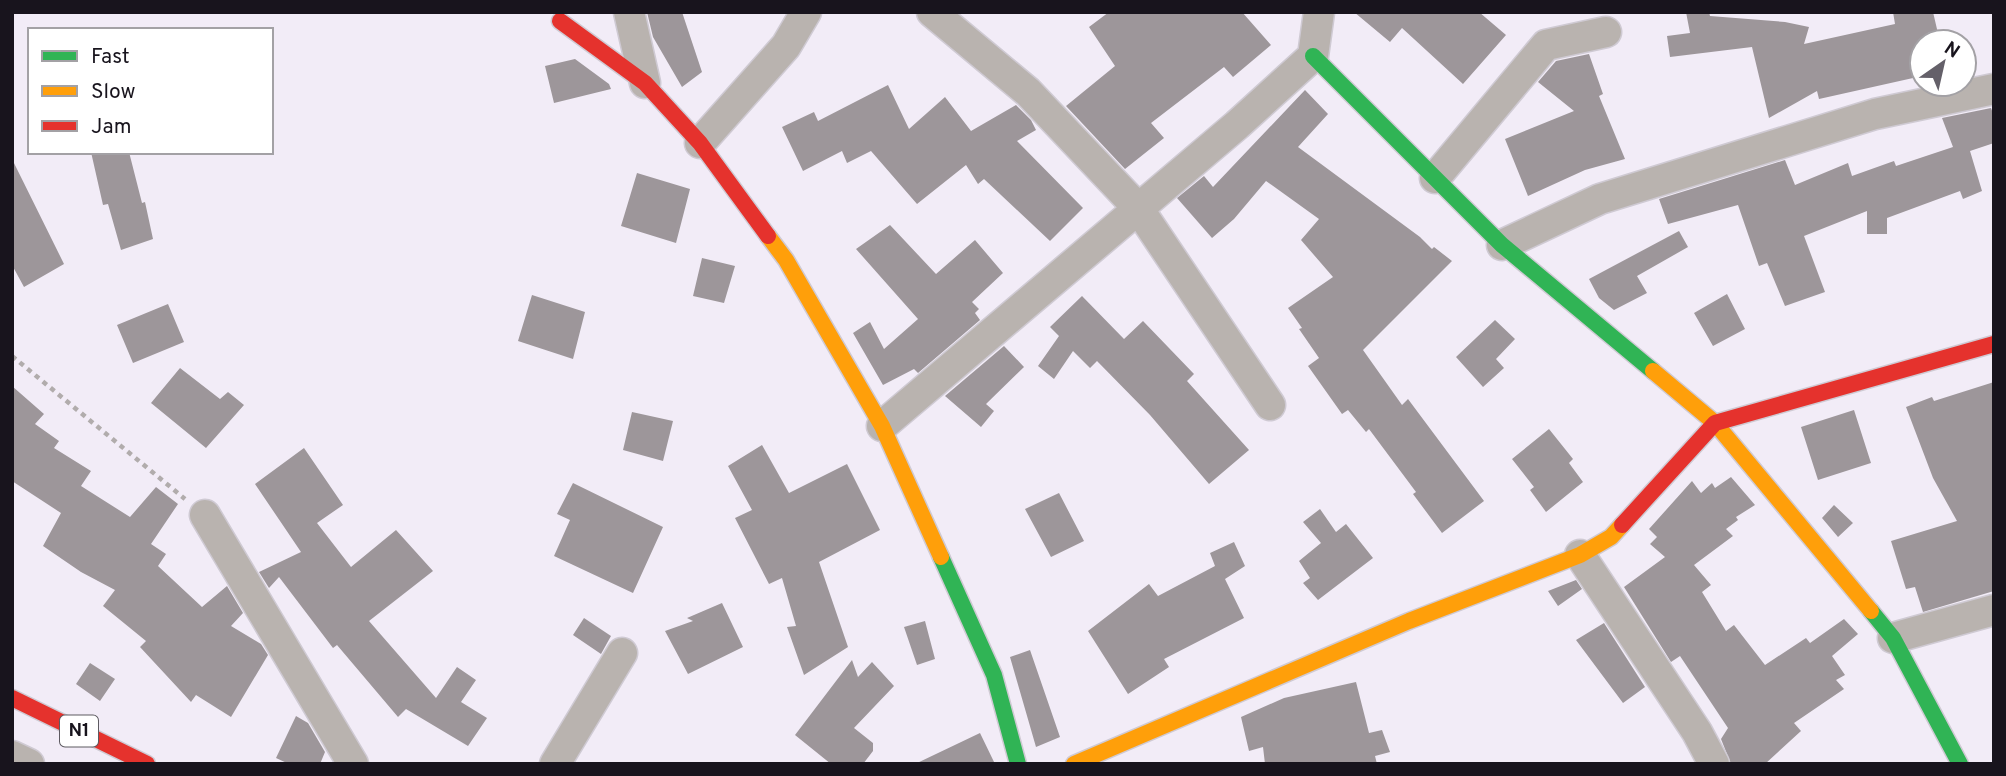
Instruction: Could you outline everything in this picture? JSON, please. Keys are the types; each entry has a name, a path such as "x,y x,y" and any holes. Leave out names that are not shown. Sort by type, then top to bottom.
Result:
{"main road":[{"path":"560,20 645,83 700,143 786,260 882,426 994,675 1018,764"},
{"path":"1314,56 1502,245 1715,422 1893,638 1961,764"},
{"path":"1074,764 1409,621 1580,555 1611,537 1715,422 1994,344"},
{"name":"N1","path":"12,698 147,764"}],"street":[{"path":"629,12 645,83"},
{"path":"700,143 786,46 806,12"},
{"path":"932,12 1028,92 1138,208 1270,405"},
{"path":"882,426 1237,125 1314,56 1319,12"},
{"path":"1435,178 1546,45 1606,32"},
{"path":"1502,245 1600,199 1875,114 1994,89"},
{"path":"205,515 353,764"},
{"path":"1580,555 1697,732 1714,764"},
{"path":"1893,638 1994,610"},
{"path":"555,764 622,653"},
{"path":"12,756 29,764"}],"path":[{"path":"12,356 205,515"}],"building":[{"path":"647,12 682,12 702,72 682,87 653,37"},
{"path":"1109,12 1242,12 1271,45 1233,77 1224,67 1151,123 1164,138 1125,169 1066,106 1115,66 1089,27"},
{"path":"1354,12 1479,12 1506,35 1463,84 1402,28 1390,42"},
{"path":"1686,12 1709,12 1710,16 1785,22 1809,27 1804,44 1895,24 1893,12 1933,12 1937,28 1908,28 1908,79 1819,99 1817,91 1769,118 1752,47 1670,57 1667,36 1690,33"},
{"path":"1589,54 1603,94 1599,96 1625,159 1585,170 1528,196 1505,139 1574,111 1538,82 1556,61"},
{"path":"575,59 609,84 611,89 554,103 545,66"},
{"path":"888,85 909,129 945,97 971,131 1016,105 1031,120 1036,130 1017,141 1083,208 1050,241 984,179 978,184 966,165 917,204 871,151 847,163 842,151 803,171 782,127 814,112 818,121"},
{"path":"1305,90 1328,114 1298,147 1420,237 1432,249 1434,247 1452,261 1363,350 1402,405 1408,399 1484,501 1442,533 1413,494 1416,492 1369,429 1366,432 1348,410 1342,414 1308,366 1319,358 1288,308 1333,277 1301,240 1319,219 1266,181 1234,219 1212,238 1177,198 1204,176 1213,187"},
{"path":"1991,108 1994,116 1994,143 1970,151 1982,191 1963,199 1960,191 1887,218 1887,234 1867,234 1867,211 1804,236 1825,292 1785,306 1767,263 1759,266 1738,205 1668,224 1659,199 1785,160 1795,185 1848,163 1852,176 1894,161 1896,166 1953,147 1942,118"},
{"path":"91,154 130,154 142,203 145,202 153,239 121,250 108,204 103,205"},
{"path":"12,159 64,264 24,287 12,265"},
{"path":"637,173 690,189 676,243 621,226"},
{"path":"890,225 936,274 975,240 1003,273 972,302 979,309 975,313 980,320 918,373 914,369 883,385 853,333 870,322 884,349 918,319 856,249"},
{"path":"1679,231 1688,247 1637,276 1647,293 1614,310 1599,298 1589,279"},
{"path":"702,258 735,266 724,303 693,296"},
{"path":"1727,294 1745,329 1713,346 1694,313"},
{"path":"532,295 585,312 573,359 518,341"},
{"path":"1082,296 1124,339 1143,321 1194,374 1187,381 1249,450 1209,484 1150,415 1097,361 1090,368 1073,351 1054,379 1038,366 1059,336 1050,327"},
{"path":"168,304 184,342 133,363 117,325"},
{"path":"1495,320 1515,339 1496,359 1504,368 1483,387 1456,357"},
{"path":"1004,346 1024,367 986,404 994,411 981,427 945,396"},
{"path":"180,368 220,399 228,392 244,405 206,448 151,403"},
{"path":"1994,382 1994,591 1923,612 1915,587 1906,589 1891,541 1957,521 1933,478 1906,407 1932,397 1934,401"},
{"path":"12,386 44,414 35,424 59,441 54,448 91,471 81,486 130,517 156,487 178,504 151,544 166,554 158,566 202,607 227,586 243,613 231,626 261,644 268,655 231,717 196,695 191,702 140,647 146,641 103,606 115,590 81,572 43,546 61,513 12,481"},
{"path":"1854,410 1871,463 1818,480 1801,427"},
{"path":"632,412 673,421 663,461 623,450"},
{"path":"1549,429 1573,459 1569,463 1583,482 1546,512 1530,490 1534,487 1512,459"},
{"path":"762,445 789,493 847,464 880,530 819,562 848,647 804,675 787,627 796,626 782,578 769,584 735,518 752,510 728,466"},
{"path":"304,448 343,505 317,523 351,567 396,530 433,571 369,621 436,698 457,667 476,680 461,702 487,718 468,746 406,709 398,717 337,645 333,648 279,577 269,588 259,572 301,552 255,484"},
{"path":"1731,477 1755,505 1736,517 1738,520 1726,529 1733,536 1694,565 1711,585 1702,592 1726,631 1734,625 1765,665 1806,638 1810,643 1844,619 1858,634 1832,656 1845,675 1836,680 1844,689 1794,723 1801,731 1765,764 1731,764 1721,739 1728,728 1680,656 1671,662 1624,587 1665,557 1650,544 1657,537 1649,529 1692,481 1701,493 1712,483 1715,488"},
{"path":"573,483 663,527 633,593 554,556 570,520 557,514"},
{"path":"1059,493 1084,541 1051,557 1025,509"},
{"path":"1834,505 1853,523 1838,537 1822,518"},
{"path":"1320,509 1336,532 1346,524 1373,558 1318,600 1303,583 1310,578 1299,561 1321,543 1303,522"},
{"path":"1234,542 1245,566 1225,579 1244,618 1164,659 1169,667 1128,694 1088,631 1149,584 1158,596 1215,566 1210,553"},
{"path":"1576,580 1582,589 1558,606 1548,591"},
{"path":"722,603 743,647 688,674 665,631 693,621 687,618"},
{"path":"584,618 611,636 601,654 573,635"},
{"path":"925,621 935,659 917,665 904,627"},
{"path":"1604,623 1645,687 1623,703 1576,640"},
{"path":"1030,650 1060,737 1036,747 1010,657"},
{"path":"852,660 858,677 872,662 894,686 854,728 873,743 873,751 863,764 831,764 795,735"},
{"path":"90,663 115,679 100,701 76,684"},
{"path":"1356,682 1369,733 1382,730 1390,752 1375,756 1377,764 1265,764 1263,747 1249,751 1241,717 1284,698"},
{"path":"296,716 308,723 325,752 320,764 289,764 276,758"},
{"path":"980,733 995,764 915,764"}],"traffic: fast":[{"path":"1313,56 1502,245 1653,371"},
{"path":"941,557 994,675 1018,764"},
{"path":"1871,611 1893,638 1960,764"}],"traffic: slow":[{"path":"768,236 786,260 882,426 941,557"},
{"path":"1653,371 1715,423 1871,611"},
{"path":"1074,764 1409,621 1580,555 1611,537 1622,525"}],"traffic: jam":[{"path":"560,21 645,83 700,143 768,236"},
{"path":"1622,525 1715,423 1994,344"},
{"path":"12,698 147,764"}]}
